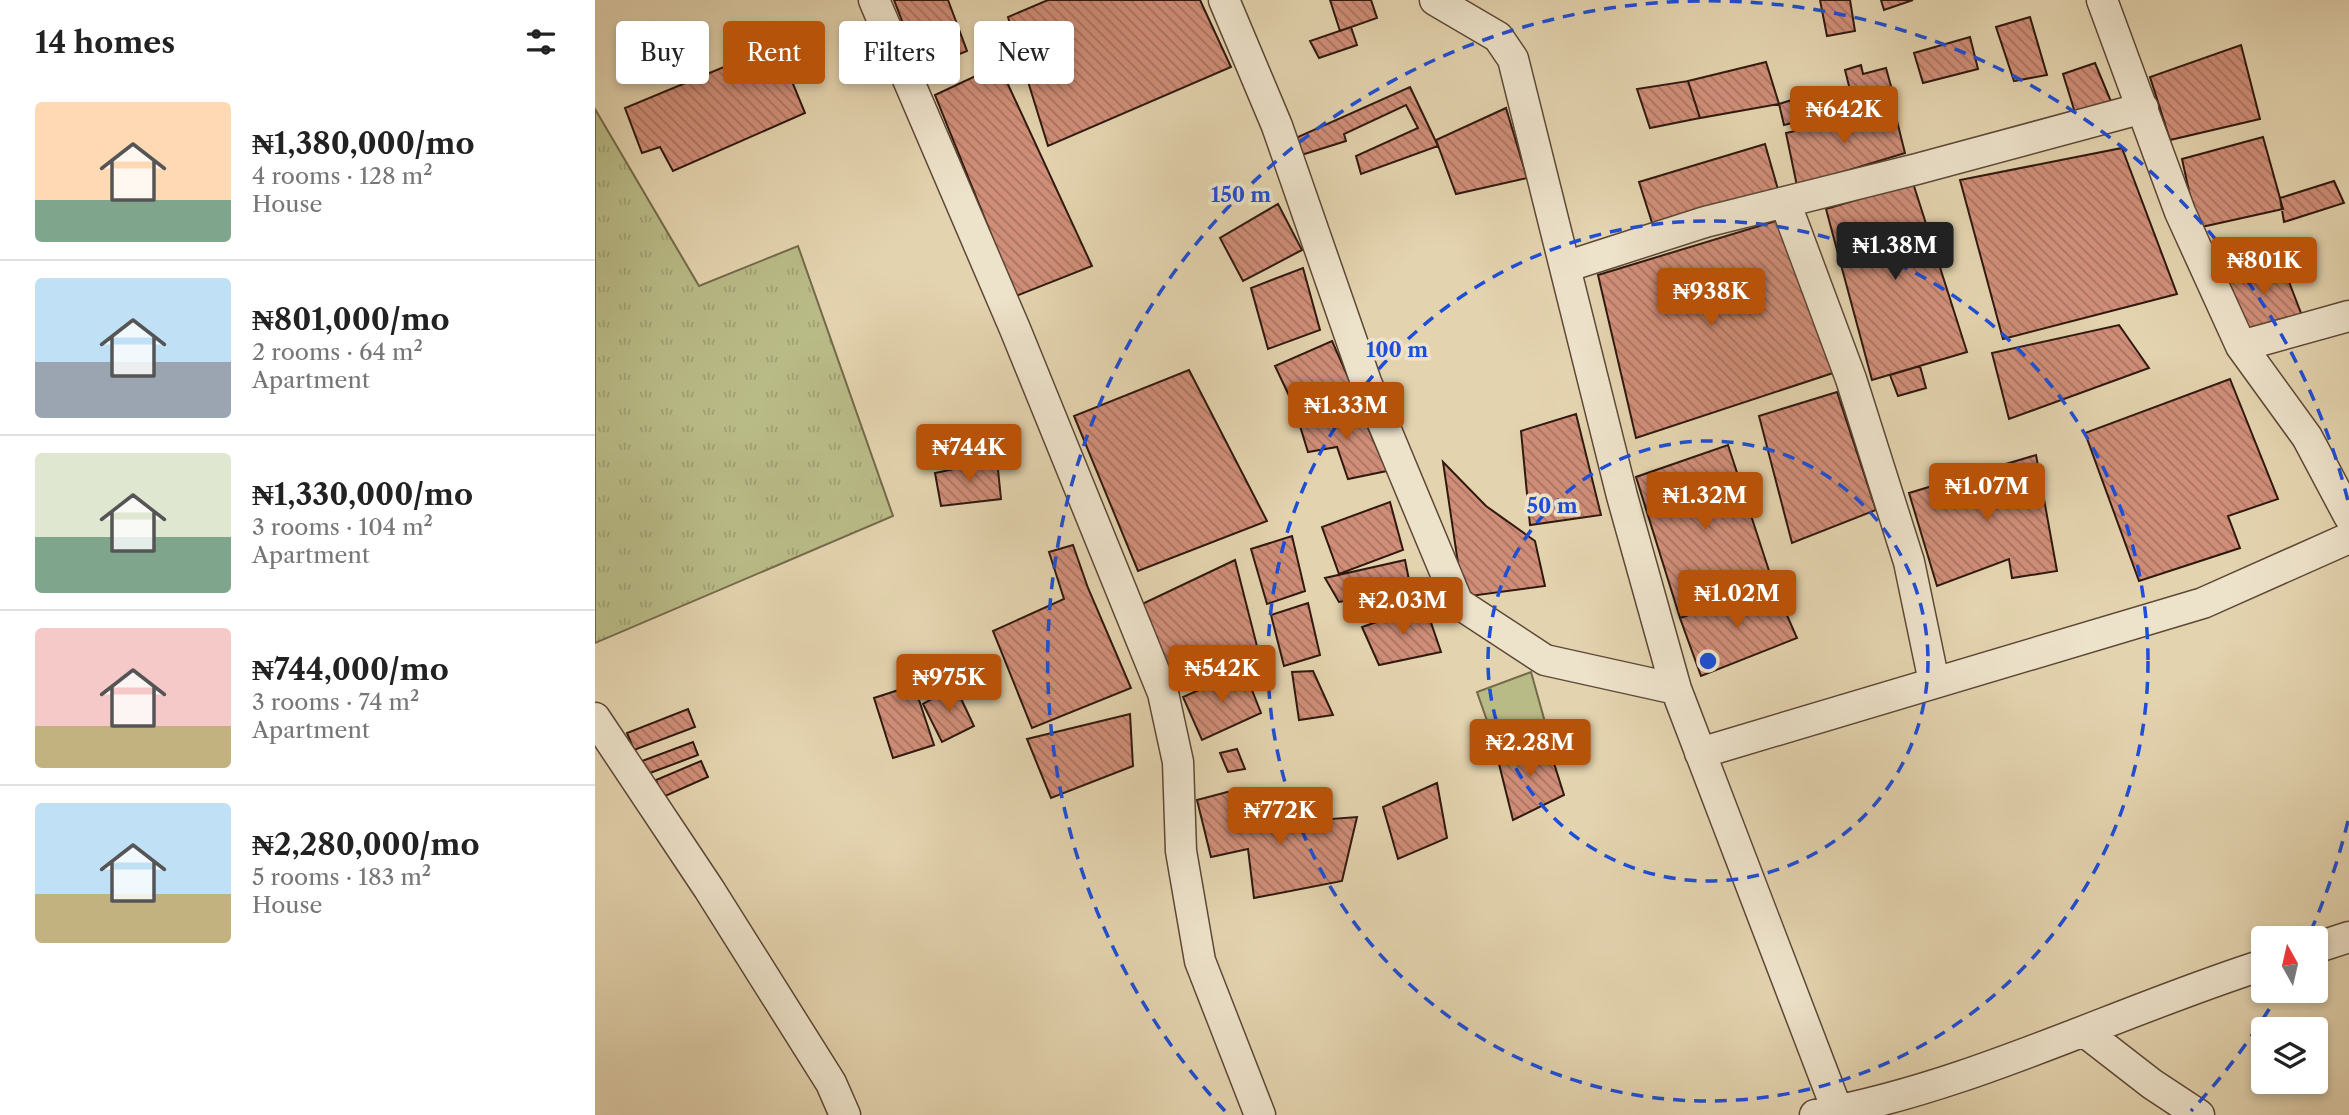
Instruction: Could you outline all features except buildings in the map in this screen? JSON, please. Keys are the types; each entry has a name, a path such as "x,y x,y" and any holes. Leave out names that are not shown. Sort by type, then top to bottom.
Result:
{"street":[{"path":"874,0 1015,329 1163,693 1178,762 1181,851 1201,961 1260,1115"},
{"path":"1224,0 1277,126 1366,382 1458,603 1545,660 1676,689"},
{"path":"1435,0 1498,37 1513,59 1622,496 1676,689 1830,1114 1973,1073 2251,969"},
{"path":"2102,0 2180,212 2241,345 2307,437 2349,516"},
{"path":"1565,267 1705,222 2143,108"},
{"path":"1785,202 1851,379 1909,562 1934,682"},
{"path":"2241,345 2349,316"},
{"path":"1700,753 2203,603 2349,538"},
{"path":"595,718 831,1083 845,1115"},
{"path":"2328,944 2349,937"},
{"path":"2085,1032 2152,1084 2199,1115"}],"green space":[{"path":"595,109 699,286 798,246 893,516 595,643"},
{"path":"1531,672 1548,733 1498,752 1477,692"}]}
